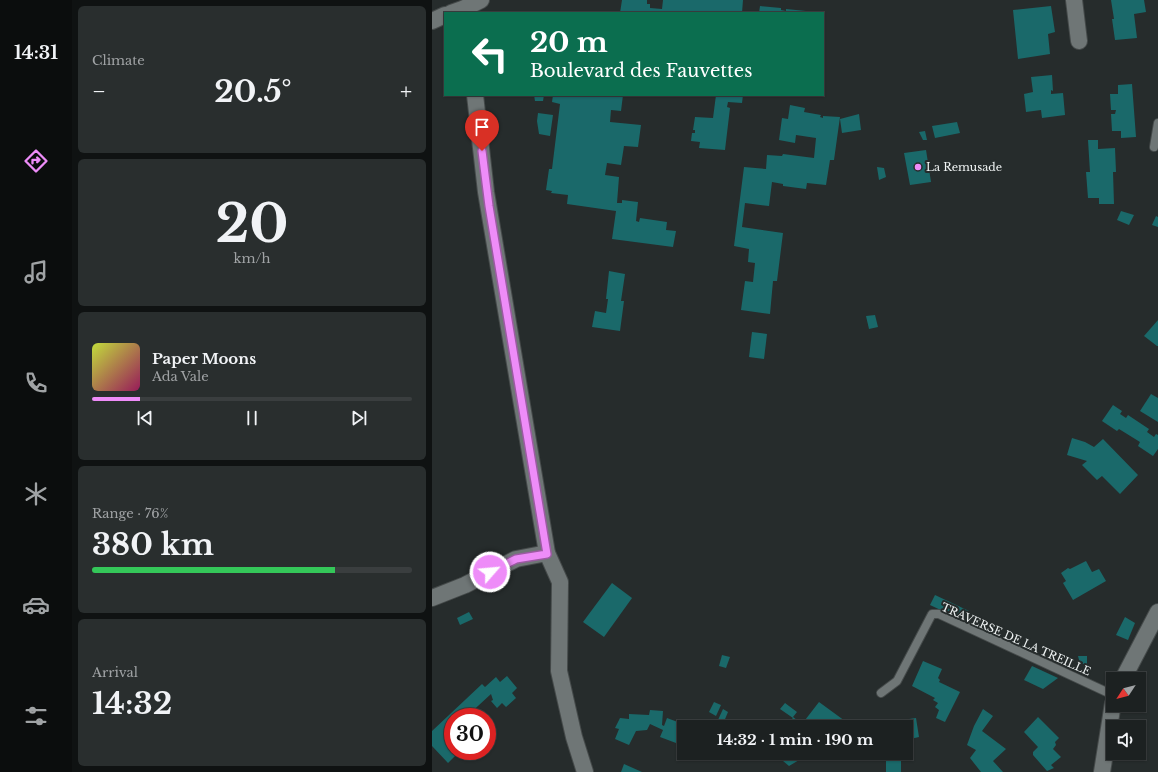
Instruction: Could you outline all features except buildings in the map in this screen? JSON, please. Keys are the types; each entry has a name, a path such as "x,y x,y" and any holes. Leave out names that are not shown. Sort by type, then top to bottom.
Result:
{"street":[{"path":"460,11 481,0"},
{"path":"1074,0 1079,41"},
{"path":"432,21 444,15"},
{"path":"475,96 486,192 547,554 560,582 559,671 574,737 585,772"},
{"path":"432,598 465,585 516,559 547,554"},
{"path":"1127,672 1158,612"},
{"path":"1102,772 1112,712"}],"lane":[{"path":"1154,147 1158,123"},
{"name":"TRAVERSE DE LA TREILLE","path":"881,693 897,680 932,614 939,614 1106,692"}],"place":[{"name":"La Remusade","path":"918,167"}],"route":[{"path":"482,151 486,192 547,554 516,559 490,572"}]}
